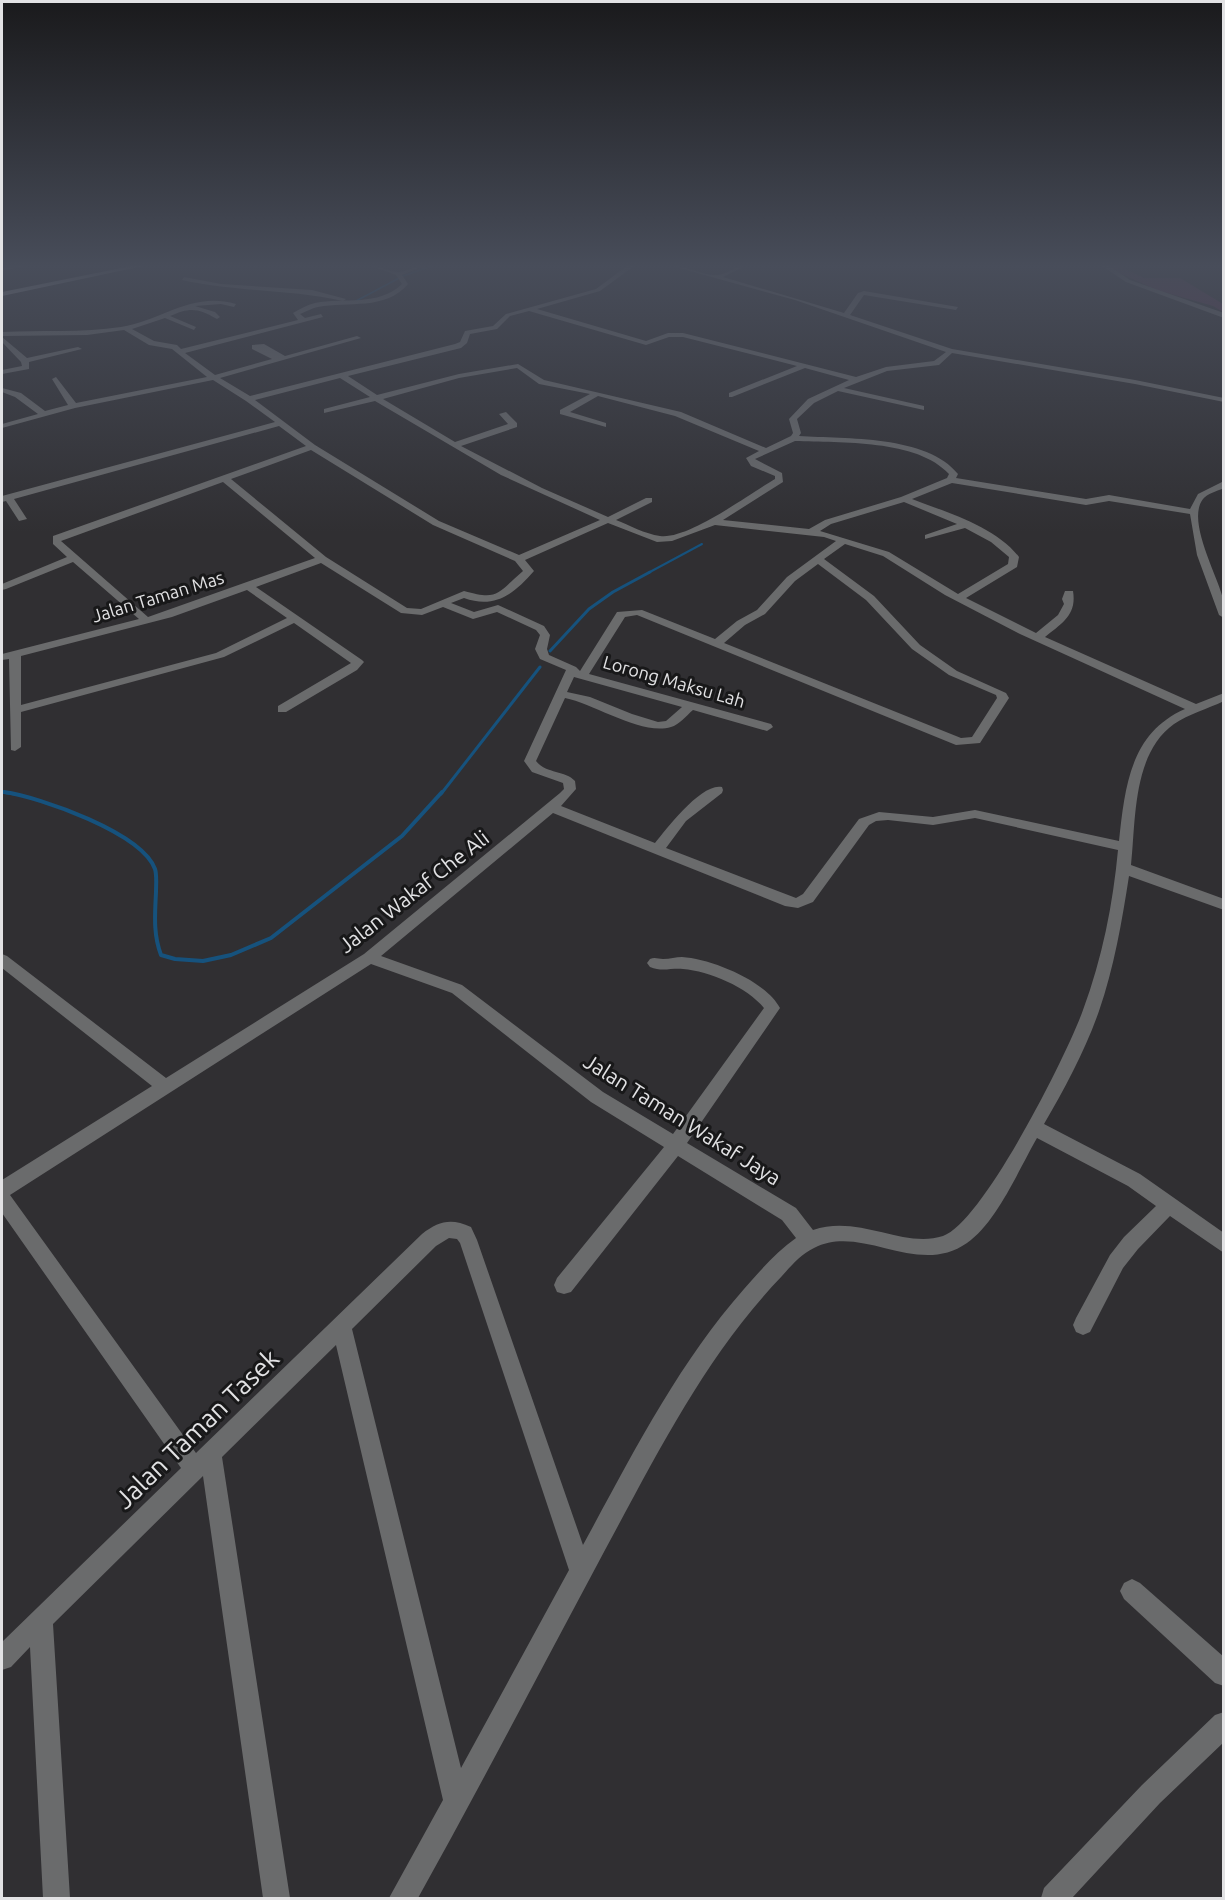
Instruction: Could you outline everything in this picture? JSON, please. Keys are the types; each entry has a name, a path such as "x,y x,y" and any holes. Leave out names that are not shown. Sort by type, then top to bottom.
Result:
{"street":[{"path":"2,372 27,367 25,361 18,355"},
{"path":"25,361 55,355"},
{"path":"183,355 213,378 249,399 312,447 436,523 519,559 529,571 497,598 480,600 464,594 422,612 405,611 322,559 224,478"},
{"path":"2,426 74,406 213,378 297,355"},
{"path":"249,399 424,355"},
{"path":"760,355 856,379"},
{"path":"794,438 797,433 793,419 795,414 811,401 856,379 886,369 936,363 946,355"},
{"path":"973,355 1135,382 1224,400"},
{"path":"324,399 331,409 465,374 515,366 524,368 544,383 678,414 767,451"},
{"path":"732,395 804,366"},
{"path":"342,376 454,445 541,494 664,540 714,522 745,500 780,480 779,474 750,460 794,438 872,444 920,453 934,458 951,469 954,474 951,480"},
{"path":"56,379 67,400 74,406"},
{"path":"290,389 283,384 299,379"},
{"path":"836,388 921,408"},
{"path":"2,390 18,395 45,415"},
{"path":"596,394 563,412 603,425"},
{"path":"454,445 514,425 503,414"},
{"path":"22,519 5,498 102,470 220,442 281,423"},
{"path":"147,621 56,542 59,536 312,447"},
{"path":"811,532 828,522 904,499 951,480 1086,502 1109,498 1193,512"},
{"path":"1224,484 1199,498 1193,512 1197,536 1224,615"},
{"path":"904,499 965,525 1008,550 1016,560 1013,565 958,598"},
{"path":"519,559 649,500"},
{"path":"714,522 811,532 844,540 895,559 958,598 1037,638 1196,709"},
{"path":"928,537 965,525"},
{"path":"818,559 870,597 916,647 953,672 1000,693 1003,698 1000,706 976,740 960,742 717,643 741,623 760,612 791,579 818,559 844,540"},
{"path":"2,587 73,558"},
{"name":"Jalan Taman Mas","path":"2,657 147,621 322,559"},
{"path":"248,586 358,662 353,669 282,709"},
{"path":"1037,638 1063,617 1069,604 1067,599 1069,593"},
{"path":"442,603 473,616 498,608 540,628 545,635 542,649 544,657 569,667 577,674"},
{"name":"Jalan Wakaf Che Ali","path":"2,1190 369,958 553,808 570,789 571,784 566,779 533,768 530,761 561,694 621,614 628,611 638,612 717,643"},
{"path":"15,710 220,655 294,619"},
{"path":"15,654 15,747"},
{"name":"Lorong Maksu Lah","path":"577,674 767,727"},
{"path":"561,694 586,699 628,717 658,726 670,724 690,706"},
{"path":"403,1899 670,1410 725,1329 760,1285 809,1240 836,1233 928,1248 958,1239 986,1208 1034,1127 1071,1058 1097,993 1123,868 1133,792 1145,751 1163,726 1224,696"},
{"path":"658,849 681,818 717,790"},
{"path":"553,808 790,902 798,903 808,898 864,822 873,816 931,821 959,814 975,814 1125,847"},
{"path":"1123,868 1224,905"},
{"name":"Jalan Taman Wakaf Jaya","path":"369,958 457,989 597,1097 789,1214 809,1240"},
{"path":"2,960 165,1087"},
{"path":"564,1285 676,1145 772,1008 770,1001 757,991 720,975 685,963 659,966 655,963"},
{"path":"1034,1127 1108,1164 1224,1244"},
{"path":"2,1199 203,1461 277,1899"},
{"path":"1083,1325 1111,1272 1130,1244 1157,1221 1167,1205"},
{"name":"Jalan Taman Tasek","path":"2,1658 429,1240 440,1231 449,1228 464,1233 468,1240 581,1572"},
{"path":"341,1326 457,1803"},
{"path":"1132,1591 1224,1674"},
{"path":"41,1619 56,1899"},
{"path":"1054,1899 1150,1794 1224,1724"}],"waterway":[{"path":"648,573 702,544"},
{"path":"550,651 589,609 613,592 650,572"},
{"path":"441,794 540,667"},
{"path":"2,792 14,794"},
{"path":"4,792 64,809 111,830 131,842 146,856 155,869 156,932 161,955 175,959 203,961 231,955 271,938 402,836 442,792"}]}
